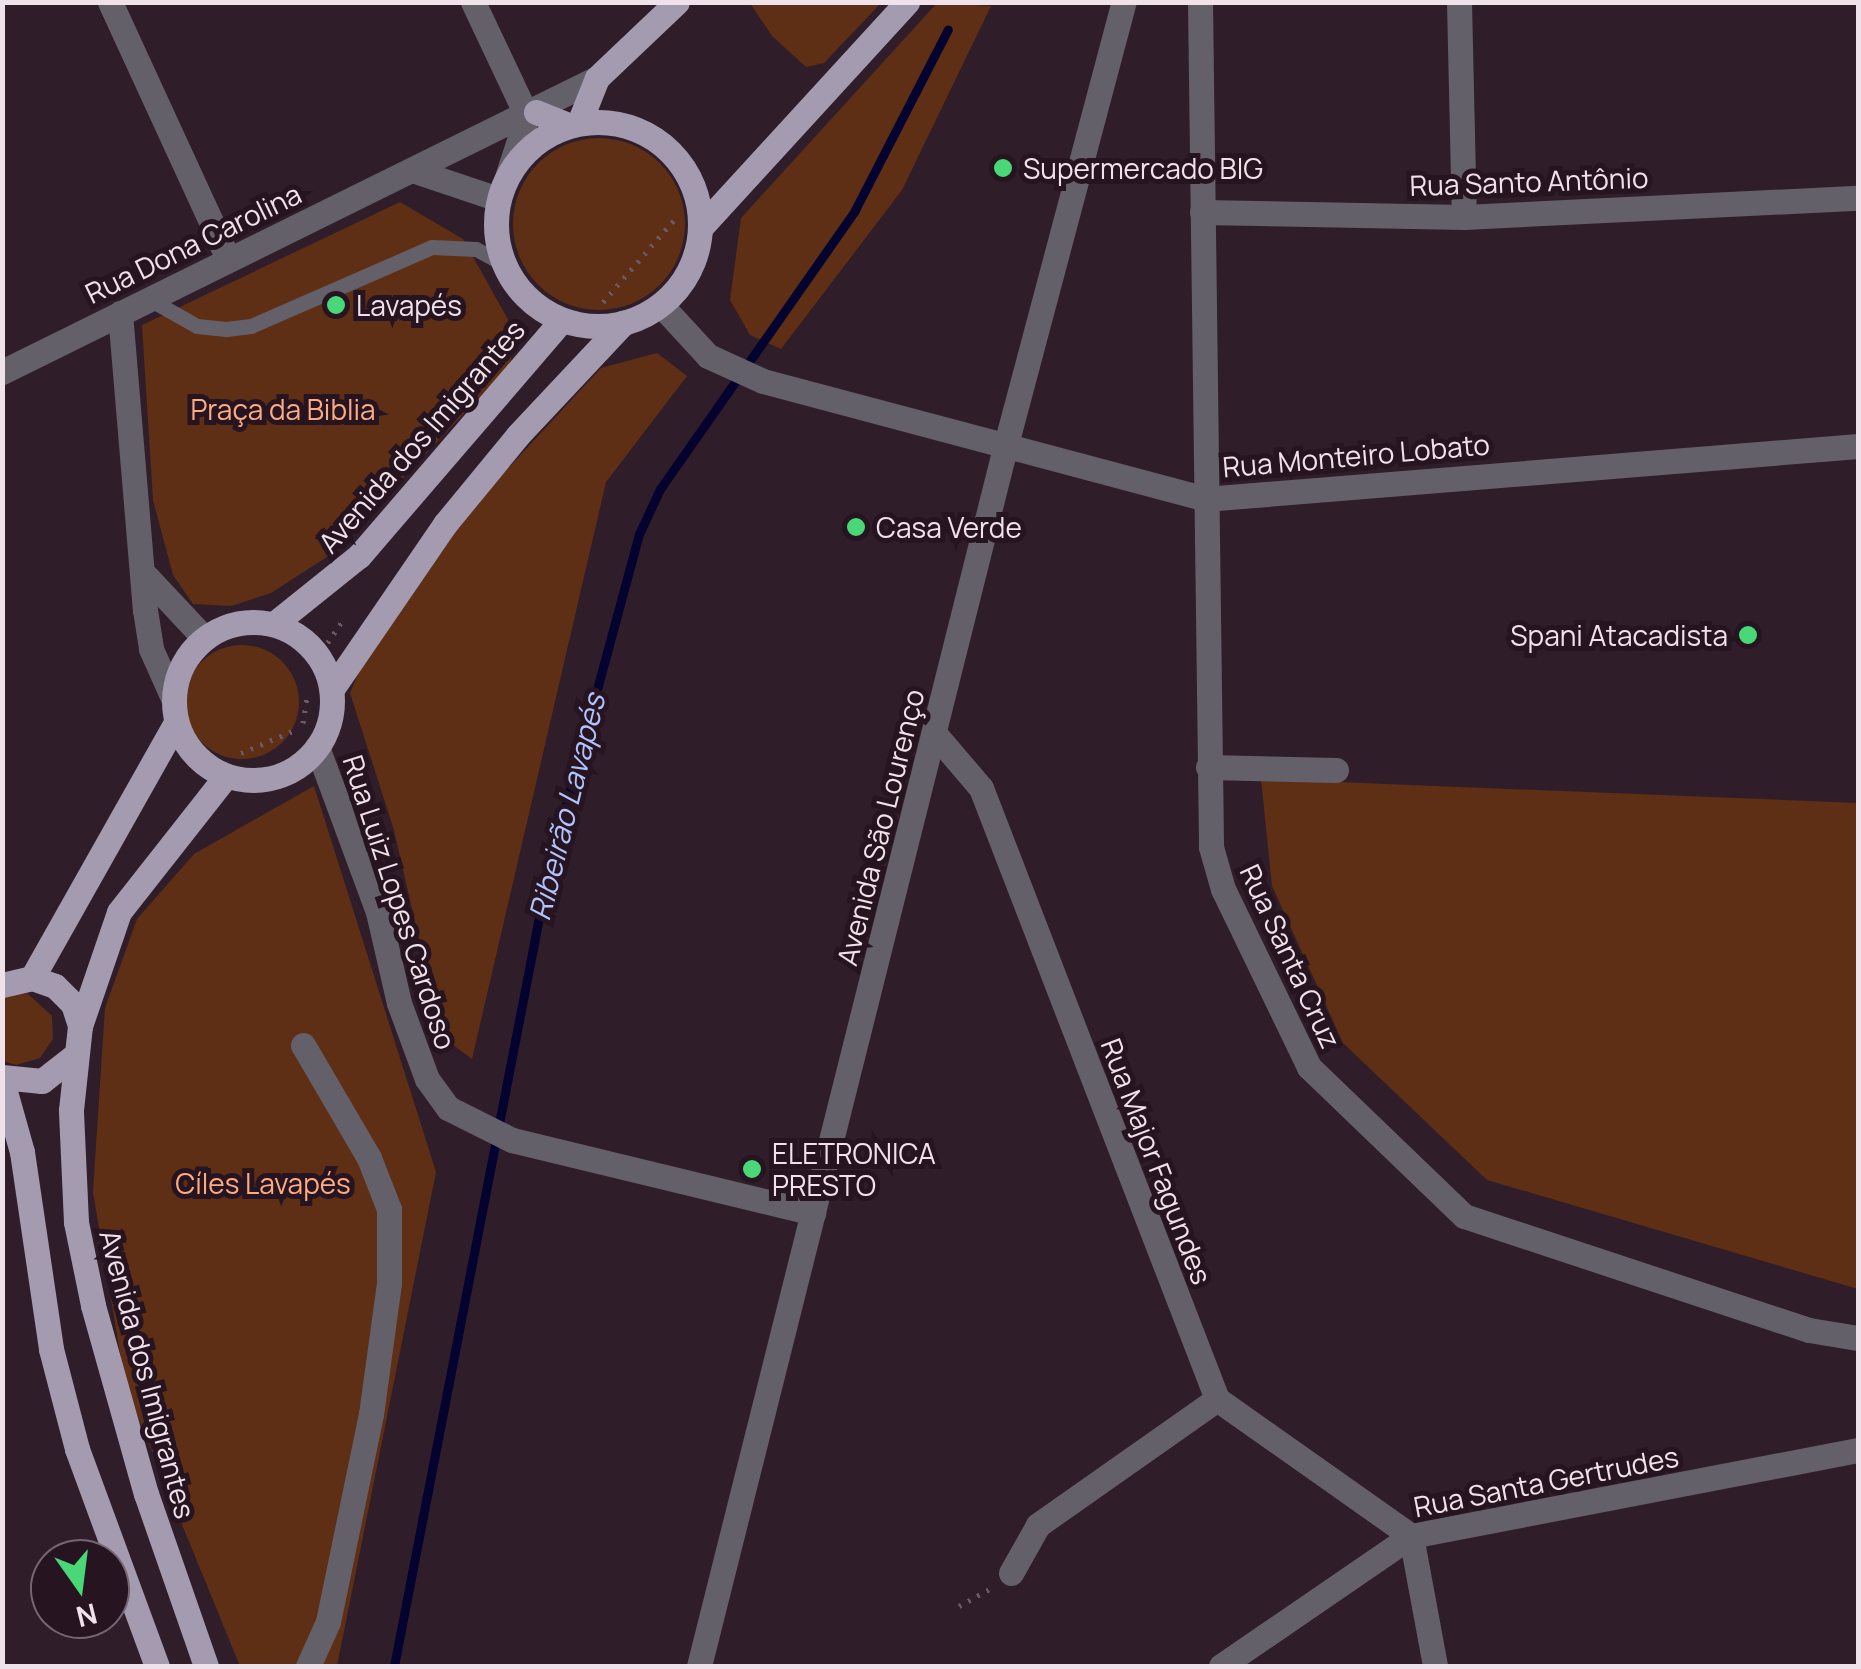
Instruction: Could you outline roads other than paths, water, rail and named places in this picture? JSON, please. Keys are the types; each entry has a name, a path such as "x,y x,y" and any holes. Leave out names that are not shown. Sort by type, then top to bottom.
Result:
{"main road":[{"name":"Rua Dona Carolina","path":"574,124 597,78 678,2"},
{"path":"701,227 907,2"},
{"path":"174,710 186,745 226,776 276,776 318,746 330,719 332,688 445,524 518,434 623,324 661,305 690,271 701,227 690,176 674,155 631,126 574,124 532,114"},
{"name":"Avenida dos Imigrantes","path":"574,124 532,145 508,174 498,199 495,229 504,264 536,306 562,320 623,324"},
{"name":"Avenida dos Imigrantes","path":"274,624 322,590 406,507 562,320"},
{"path":"32,978 174,710 182,665 204,638 226,626 274,624 310,646 332,688"},
{"name":"Avenida dos Imigrantes","path":"206,1666 146,1494 90,1288 76,1222 74,1056 80,1026 119,912 226,776"},
{"path":"2,985 32,978 55,986 72,1004 80,1026"},
{"path":"74,1056 42,1081 2,1079 22,1152 50,1349 78,1449 157,1666"}],"street":[{"path":"110,2 228,258"},
{"path":"472,2 532,114 508,174"},
{"name":"Avenida São Lourenço","path":"699,1666 1005,448 1124,2"},
{"name":"Rua Santa Cruz","path":"1200,2 1208,767 1216,870 1309,1067 1448,1206 1809,1330 1858,1338"},
{"path":"1459,2 1464,216"},
{"name":"Rua Dona Carolina","path":"2,372 228,258 532,114 597,78"},
{"path":"412,170 498,199"},
{"name":"Rua Santo Antônio","path":"1202,212 1464,216 1858,198"},
{"name":"Rua Monteiro Lobato","path":"661,305 708,356 763,381 1204,499 1858,446"},
{"path":"120,313 151,649 174,710"},
{"path":"147,578 204,638"},
{"name":"Rua Major Fagundes","path":"935,734 982,788 1217,1399"},
{"name":"Rua Luiz Lopes Cardoso","path":"318,746 359,856 427,1079 462,1117 512,1140 813,1213"},
{"path":"1208,767 1336,770"},
{"path":"303,1045 369,1158 389,1210 389,1264 367,1433 328,1622 308,1666"},
{"path":"1011,1573 1038,1525 1217,1399 1411,1536 1436,1666"},
{"name":"Rua Santa Gertrudes","path":"1221,1666 1411,1536 1858,1450"}],"lane":[{"path":"149,299 197,326 226,329 251,326 432,247 476,248 504,264"}],"waterway":[{"name":"Ribeirão Lavapés","path":"394,1666 548,871 639,534 660,489 855,210 948,29"}],"place":[{"name":"Supermercado BIG","path":"1003,168"},
{"name":"Lavapés","path":"336,305"},
{"name":"Casa Verde","path":"856,527"},
{"name":"Spani Atacadista","path":"1748,635"},
{"name":"ELETRONICA PRESTO","path":"752,1169"}],"park label":[{"name":"Praça da Biblia","path":"283,409"},
{"name":"Cíles Lavapés","path":"263,1183"}]}
